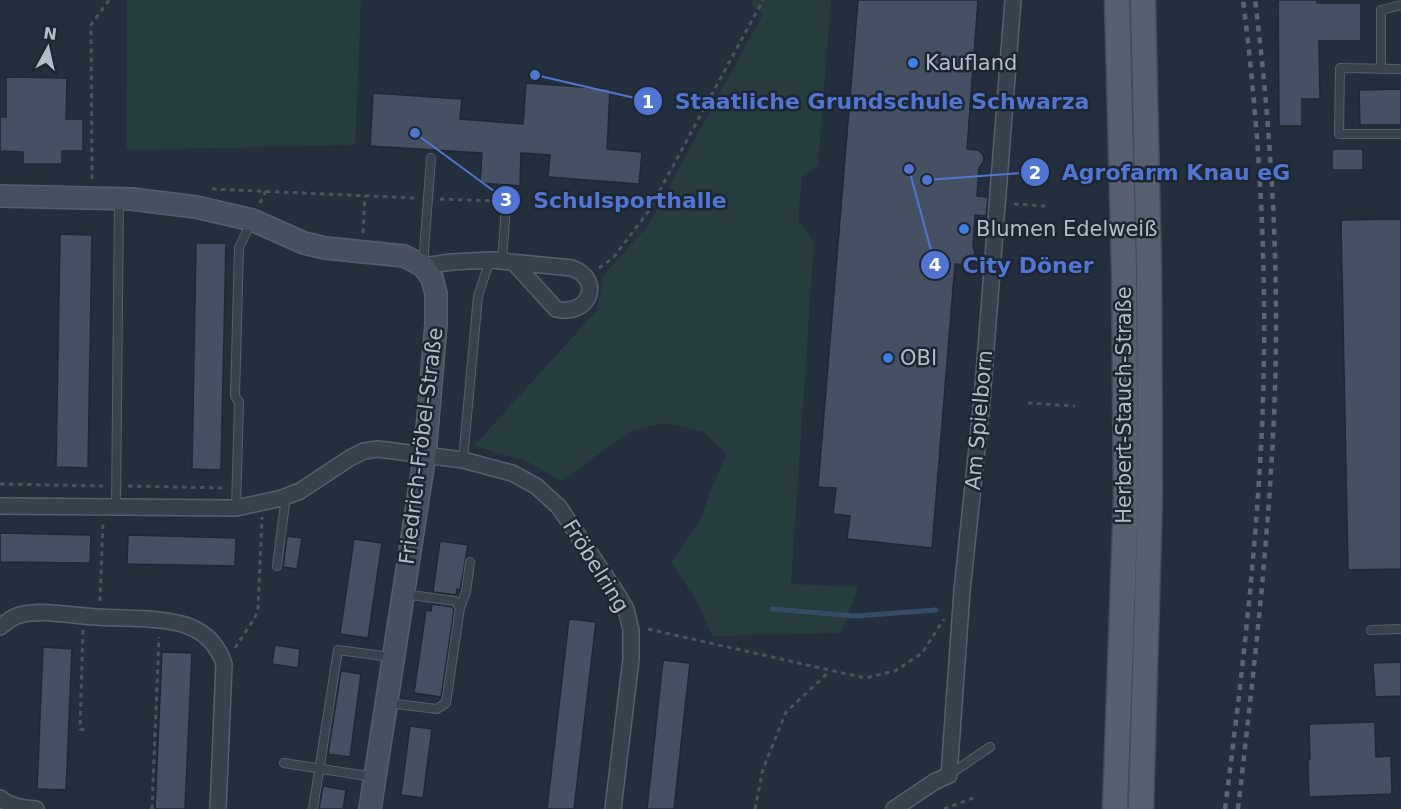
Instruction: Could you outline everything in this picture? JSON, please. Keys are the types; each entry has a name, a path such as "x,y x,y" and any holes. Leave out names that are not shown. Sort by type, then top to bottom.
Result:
{"main road":[{"name":"Herbert-Stauch-Straße","path":"1115,809 1126,498 1124,269 1116,0"},
{"name":"Herbert-Stauch-Straße","path":"1141,809 1150,496 1149,270 1143,0"}],"street":[{"name":"Am Spielborn","path":"949,775 962,591 982,400 1013,0"},
{"path":"0,196 167,202 252,220 304,243 325,248 363,250 404,256 423,266 451,262 502,261 572,268 584,275 589,286 589,297 576,309 566,311 556,309 502,261"},
{"name":"Friedrich-Fröbel-Straße","path":"370,809 424,454 436,324 436,294 432,278 423,266"},
{"name":"Fröbelring","path":"0,506 236,508 263,503 300,491 350,458 364,451 378,449 463,460 512,473 536,486 559,507 626,609 631,630 631,659 613,809"},
{"path":"0,627 8,620 21,615 45,613 177,622 200,632 212,642 220,652 224,664 218,809"},
{"path":"894,809 934,782 949,775"},
{"path":"1,800 19,808 36,809"}],"lane":[{"path":"1381,69 1382,10 1401,5"},
{"path":"1401,69 1340,68 1339,135 1401,134"},
{"path":"423,266 430,158"},
{"path":"463,460 478,296 502,261 507,197"},
{"path":"110,507 116,486 119,199"},
{"path":"236,508 239,402 235,396 239,248 252,220"},
{"path":"277,566 286,496"},
{"path":"386,703 437,709 446,703 460,608 466,592 470,562"},
{"path":"403,594 455,601 460,608"},
{"path":"1371,630 1401,629"},
{"path":"313,809 338,650 393,657"},
{"path":"949,775 990,747"},
{"path":"284,763 374,778"}],"path":[{"path":"92,198 91,25 109,0"},
{"path":"584,275 614,258 648,212 763,0"},
{"path":"210,189 427,198 507,197"},
{"path":"363,250 365,196"},
{"path":"997,202 1046,206"},
{"path":"1028,403 1075,406"},
{"path":"0,484 237,488"},
{"path":"224,664 258,610 263,503"},
{"path":"85,730 80,729 91,617 110,507"},
{"path":"631,630 643,628 865,678 895,671 922,653 945,618"},
{"path":"152,809 160,621"},
{"path":"755,809 763,770 786,712 830,671"},
{"path":"944,809 976,797"}],"green space":[{"path":"127,0 361,0 355,145 126,150"},
{"path":"752,0 831,0 818,166 802,177 798,221 814,242 791,584 858,587 841,633 712,636 697,601 671,562 701,520 711,489 727,454 704,432 665,423 632,430 561,481 526,461 474,446 597,310 604,275 647,227 763,14 752,5"}],"building":[{"path":"858,0 978,0 967,149 978,150 983,155 984,161 979,168 977,196 988,197 986,216 975,215 974,260 969,265 955,264 932,548 847,539 850,516 833,514 836,488 818,487"},
{"path":"1278,0 1361,3 1361,41 1319,41 1320,99 1302,99 1302,126 1279,126"},
{"path":"6,77 67,78 66,119 83,119 83,151 62,151 62,164 23,164 23,152 0,151 0,117 6,117"},
{"path":"526,83 610,89 607,149 642,152 639,184 548,177 550,155 521,153 520,186 480,183 482,153 370,146 373,93 462,99 460,119 523,124"},
{"path":"1401,89 1401,125 1360,125 1359,90"},
{"path":"1332,149 1363,149 1363,170 1332,170"},
{"path":"1401,219 1401,569 1348,570 1341,220"},
{"path":"60,234 92,235 88,468 56,467"},
{"path":"196,243 226,243 221,470 192,469"},
{"path":"0,533 91,535 90,563 0,562"},
{"path":"128,535 236,538 235,566 127,564"},
{"path":"287,536 302,538 297,569 283,567"},
{"path":"354,539 382,543 368,638 340,634"},
{"path":"440,541 468,545 460,590 457,589 456,595 433,592"},
{"path":"432,604 452,607 454,610 441,697 414,693 426,610 431,611"},
{"path":"569,619 596,622 574,809 547,809"},
{"path":"275,645 300,649 298,668 272,664"},
{"path":"43,647 72,649 66,790 37,789"},
{"path":"162,652 192,653 185,809 155,809"},
{"path":"663,660 690,663 674,809 647,809"},
{"path":"1401,662 1401,696 1375,697 1373,663"},
{"path":"341,671 361,674 350,757 328,754"},
{"path":"1375,722 1376,757 1391,756 1392,794 1309,797 1309,724"},
{"path":"410,726 432,729 423,798 401,795"},
{"path":"323,786 346,790 343,809 319,809"}],"waterway":[{"path":"772,609 856,616 936,610"}],"railway":[{"path":"1225,809 1253,562 1264,360 1260,179 1243,0"},
{"path":"1238,809 1264,564 1276,364 1275,260 1270,155 1255,0"}],"place":[{"name":"Kaufland","path":"913,63"},
{"name":"Staatliche Grundschule Schwarza","path":"535,75"},
{"name":"Schulsporthalle","path":"415,133"},
{"name":"City Döner","path":"909,169"},
{"name":"Agrofarm Knau eG","path":"927,180"},
{"name":"Blumen Edelweiß","path":"964,229"},
{"name":"OBI","path":"888,358"}]}
